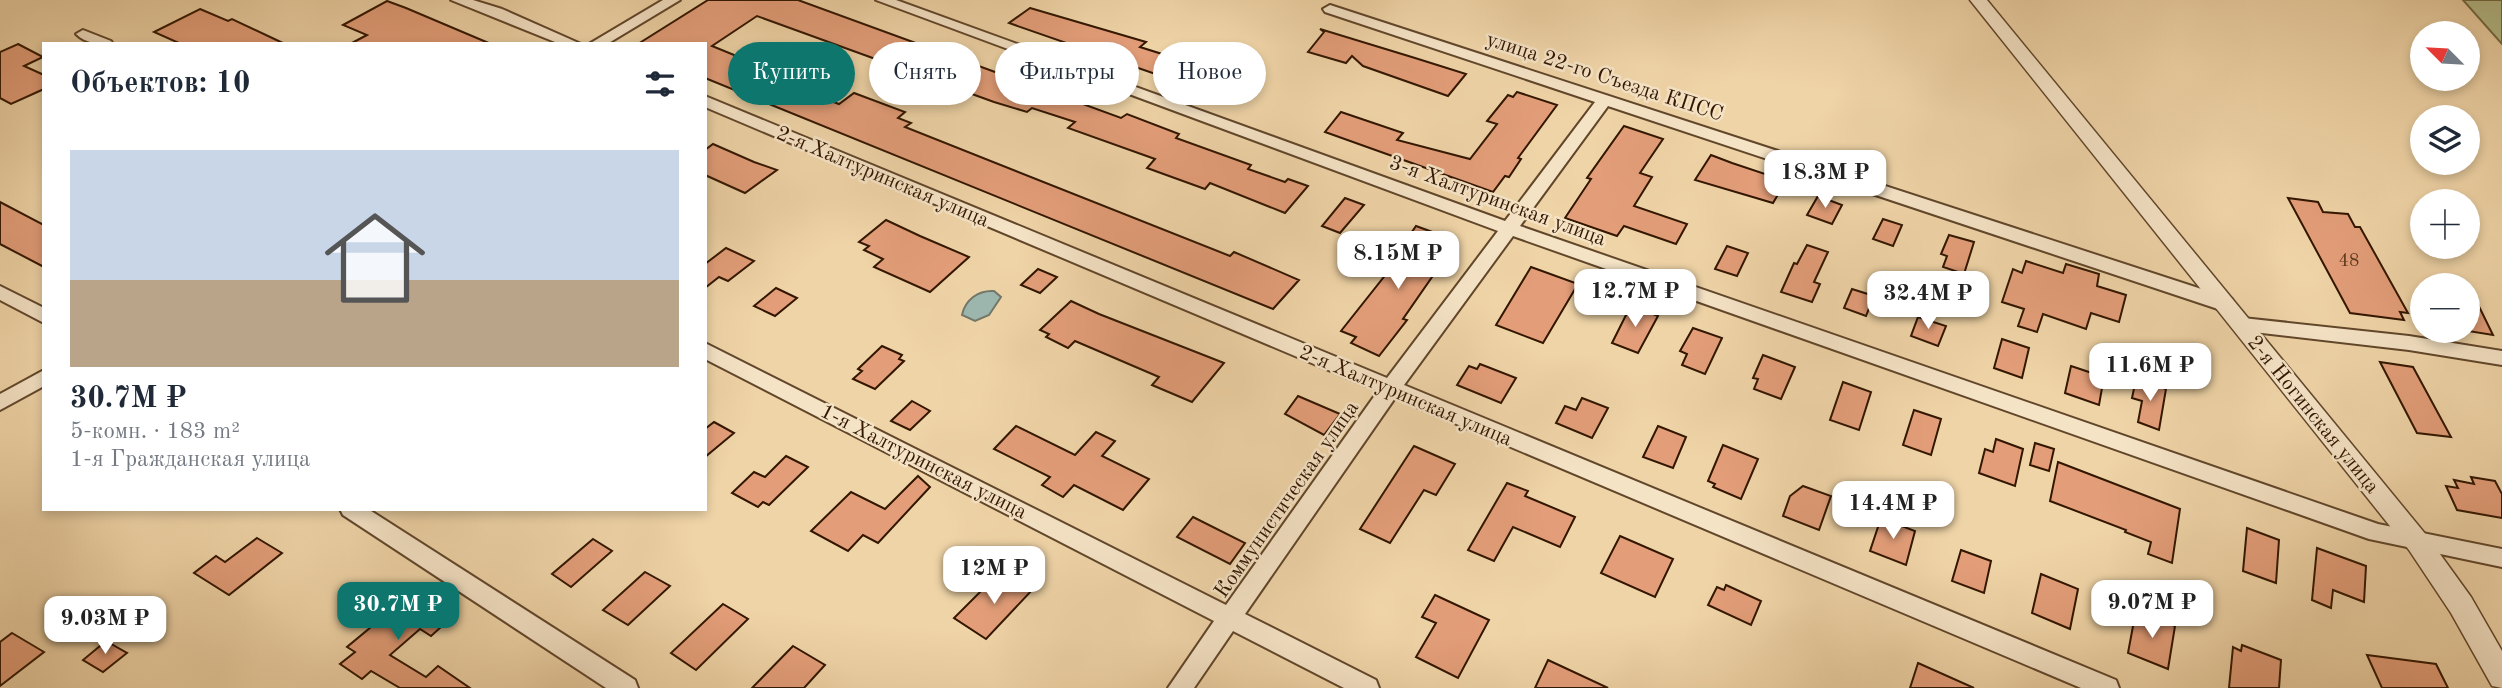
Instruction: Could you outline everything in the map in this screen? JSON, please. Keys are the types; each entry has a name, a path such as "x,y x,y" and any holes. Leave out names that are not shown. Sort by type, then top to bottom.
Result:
{"street":[{"path":"458,0 497,12 569,42"},
{"path":"600,42 673,0"},
{"name":"3-я Халтуринская улица","path":"883,0 1510,229 2377,533 2502,558"},
{"name":"2-я Ногинская улица","path":"1978,0 2059,96 2315,419 2418,542 2461,605 2502,677"},
{"name":"улица 22-го Съезда КПСС","path":"1330,9 2225,304"},
{"path":"83,34 101,42"},
{"name":"Коммунистическая улица","path":"1181,688 1391,388 1605,99"},
{"name":"2-я Халтуринская улица","path":"707,102 2107,688"},
{"path":"0,292 42,316"},
{"path":"2243,325 2409,343 2502,358"},
{"name":"1-я Халтуринская улица","path":"707,350 1367,688"},
{"path":"0,403 42,378"},
{"path":"354,511 626,688"}],"green space":[{"path":"2463,0 2502,0 2502,44"}],"water":[{"path":"994,291 1001,297 989,315 975,321 962,315 973,297"}],"building":[{"path":"708,0 798,0 913,42 869,42 869,57 855,52 855,42 829,42 757,16 712,46 728,53 728,87 707,79 707,42 641,42"},
{"path":"387,1 486,42 354,42 367,35 343,25"},
{"path":"1030,8 1146,42 1140,47 1153,51 1153,73 1139,68 1139,42 1064,42 1009,23"},
{"path":"200,9 228,21 232,19 281,42 176,42 154,32"},
{"path":"1320,29 1466,74 1448,96 1363,66 1352,56 1346,63 1308,52 1324,32"},
{"path":"18,44 42,56 24,66 42,74 42,90 11,104 0,98 0,52"},
{"path":"981,67 995,72 994,102 981,97"},
{"path":"1517,92 1557,105 1518,158 1521,159 1509,177 1505,176 1493,192 1325,132 1341,112 1403,133 1397,140 1470,159 1497,124 1487,121 1508,95 1513,97"},
{"path":"855,93 869,99 869,105 886,105 905,112 898,118 911,123 905,127 1230,256 1234,252 1299,280 1273,309 771,105 855,105"},
{"path":"1004,105 1085,105 1121,118 1127,114 1179,134 1176,138 1251,165 1248,169 1285,182 1288,179 1308,186 1285,213 1210,183 1205,189 1147,168 1155,159 1068,128 1075,122 1032,108 1027,112"},
{"path":"1624,126 1663,139 1640,173 1652,177 1634,206 1687,224 1676,244 1624,226 1617,236 1565,218 1591,179 1587,178"},
{"path":"713,144 777,170 745,193 707,176 707,148"},
{"path":"1711,155 1786,181 1773,203 1695,180"},
{"path":"1818,196 1842,205 1832,224 1807,215"},
{"path":"1345,198 1364,205 1340,233 1322,226"},
{"path":"2288,198 2318,202 2323,212 2348,214 2355,227 2360,227 2408,313 2400,312 2404,320 2350,313"},
{"path":"0,202 42,224 42,266 0,244"},
{"path":"1883,219 1902,225 1893,246 1873,239"},
{"path":"886,220 969,257 930,292 874,267 883,259 864,250 869,246 859,242"},
{"path":"1416,226 1457,241 1403,319 1407,320 1379,356 1351,343 1356,337 1341,331 1398,259 1394,258"},
{"path":"1949,235 1974,242 1964,274 1943,267 1947,256 1941,254"},
{"path":"1807,245 1828,252 1814,282 1820,284 1812,302 1781,292 1794,263 1797,264"},
{"path":"1727,246 1748,253 1737,276 1715,269"},
{"path":"726,248 754,261 728,281 719,277 707,286 707,262"},
{"path":"2026,261 2063,273 2066,264 2099,274 2097,286 2126,295 2119,322 2091,313 2086,329 2043,314 2037,332 2018,326 2024,309 2002,302 2013,269 2022,273"},
{"path":"1531,267 1578,284 1543,343 1496,325"},
{"path":"1038,269 1057,277 1040,293 1021,285"},
{"path":"776,288 797,298 775,316 754,306"},
{"path":"1852,289 1874,296 1866,316 1844,308"},
{"path":"1071,301 1224,363 1192,402 1152,385 1159,377 1075,341 1068,348 1046,337 1049,334 1040,330"},
{"path":"1631,305 1658,316 1638,353 1612,343"},
{"path":"2480,308 2493,335 2480,333"},
{"path":"1918,317 1946,326 1938,346 1911,336"},
{"path":"1693,328 1722,338 1705,374 1682,365 1687,354 1680,351"},
{"path":"2002,339 2029,348 2022,378 1994,368"},
{"path":"882,346 902,355 899,359 904,361 875,389 853,379 862,371 858,369"},
{"path":"1763,355 1795,367 1781,399 1754,389 1758,379 1753,378"},
{"path":"2380,362 2413,367 2451,437 2417,433"},
{"path":"1480,364 1516,378 1501,403 1457,385 1469,366 1477,369"},
{"path":"2071,366 2104,377 2099,405 2065,393"},
{"path":"2136,379 2166,389 2159,430 2138,422 2142,401 2132,398"},
{"path":"1843,382 1871,392 1859,430 1830,420"},
{"path":"1298,396 1340,414 1324,435 1285,414"},
{"path":"1582,398 1608,408 1592,438 1556,423 1565,406 1576,410"},
{"path":"912,401 930,411 910,430 891,421"},
{"path":"1914,410 1941,419 1931,455 1903,445"},
{"path":"714,422 734,433 707,455 707,427"},
{"path":"1016,426 1075,455 1096,432 1115,441 1102,456 1149,479 1123,510 1074,485 1063,497 1042,485 1050,477 994,449"},
{"path":"1658,426 1686,437 1673,468 1643,457"},
{"path":"1996,439 2023,449 2015,486 1979,473 1985,449 1993,452"},
{"path":"2035,443 2054,449 2049,471 2030,465"},
{"path":"1723,445 1758,459 1741,499 1713,487 1715,484 1708,481"},
{"path":"1414,446 1455,464 1436,495 1424,490 1390,543 1360,529"},
{"path":"786,456 808,467 769,505 763,502 758,507 732,493 754,472 765,477"},
{"path":"2058,462 2180,509 2172,563 2148,554 2151,542 2050,501"},
{"path":"918,476 930,487 878,543 863,535 848,551 811,531 851,492 885,509"},
{"path":"2471,477 2495,481 2502,494 2502,518 2457,510 2446,486 2458,488 2454,480 2474,484"},
{"path":"1507,483 1528,491 1525,496 1575,517 1560,547 1513,527 1494,561 1468,550"},
{"path":"1803,486 1831,496 1819,530 1783,516 1790,496"},
{"path":"1193,517 1245,543 1230,564 1177,537"},
{"path":"1881,518 1915,531 1906,565 1870,551"},
{"path":"2247,528 2279,540 2276,583 2243,571"},
{"path":"1620,536 1673,559 1655,597 1601,573"},
{"path":"257,538 282,553 229,595 194,573 216,556 225,562"},
{"path":"593,539 612,551 571,587 552,574"},
{"path":"2317,548 2366,566 2364,602 2333,590 2331,608 2312,600"},
{"path":"1961,550 1991,561 1984,593 1952,581"},
{"path":"645,572 670,586 628,625 603,610"},
{"path":"1011,574 1034,588 986,639 954,618 985,587 993,593"},
{"path":"2041,574 2078,589 2070,629 2032,613"},
{"path":"1726,585 1761,601 1751,625 1708,605 1717,587 1724,590"},
{"path":"395,586 450,619 431,636 420,629 390,655 426,677 438,666 470,688 400,688 371,671 362,679 340,664 355,652 347,647 377,622 363,613"},
{"path":"1435,595 1489,620 1458,678 1416,657 1436,623 1422,617"},
{"path":"723,604 748,619 696,670 671,653"},
{"path":"2136,610 2175,626 2168,669 2128,653"},
{"path":"12,633 44,652 0,686 0,642"},
{"path":"106,641 127,653 103,672 83,660"},
{"path":"2242,645 2281,660 2279,688 2229,688 2233,647 2241,651"},
{"path":"793,646 825,665 804,688 752,688"},
{"path":"2367,655 2436,664 2448,688 2382,688"},
{"path":"1548,660 1608,688 1535,688"},
{"path":"1918,663 1974,688 1910,688"}]}
